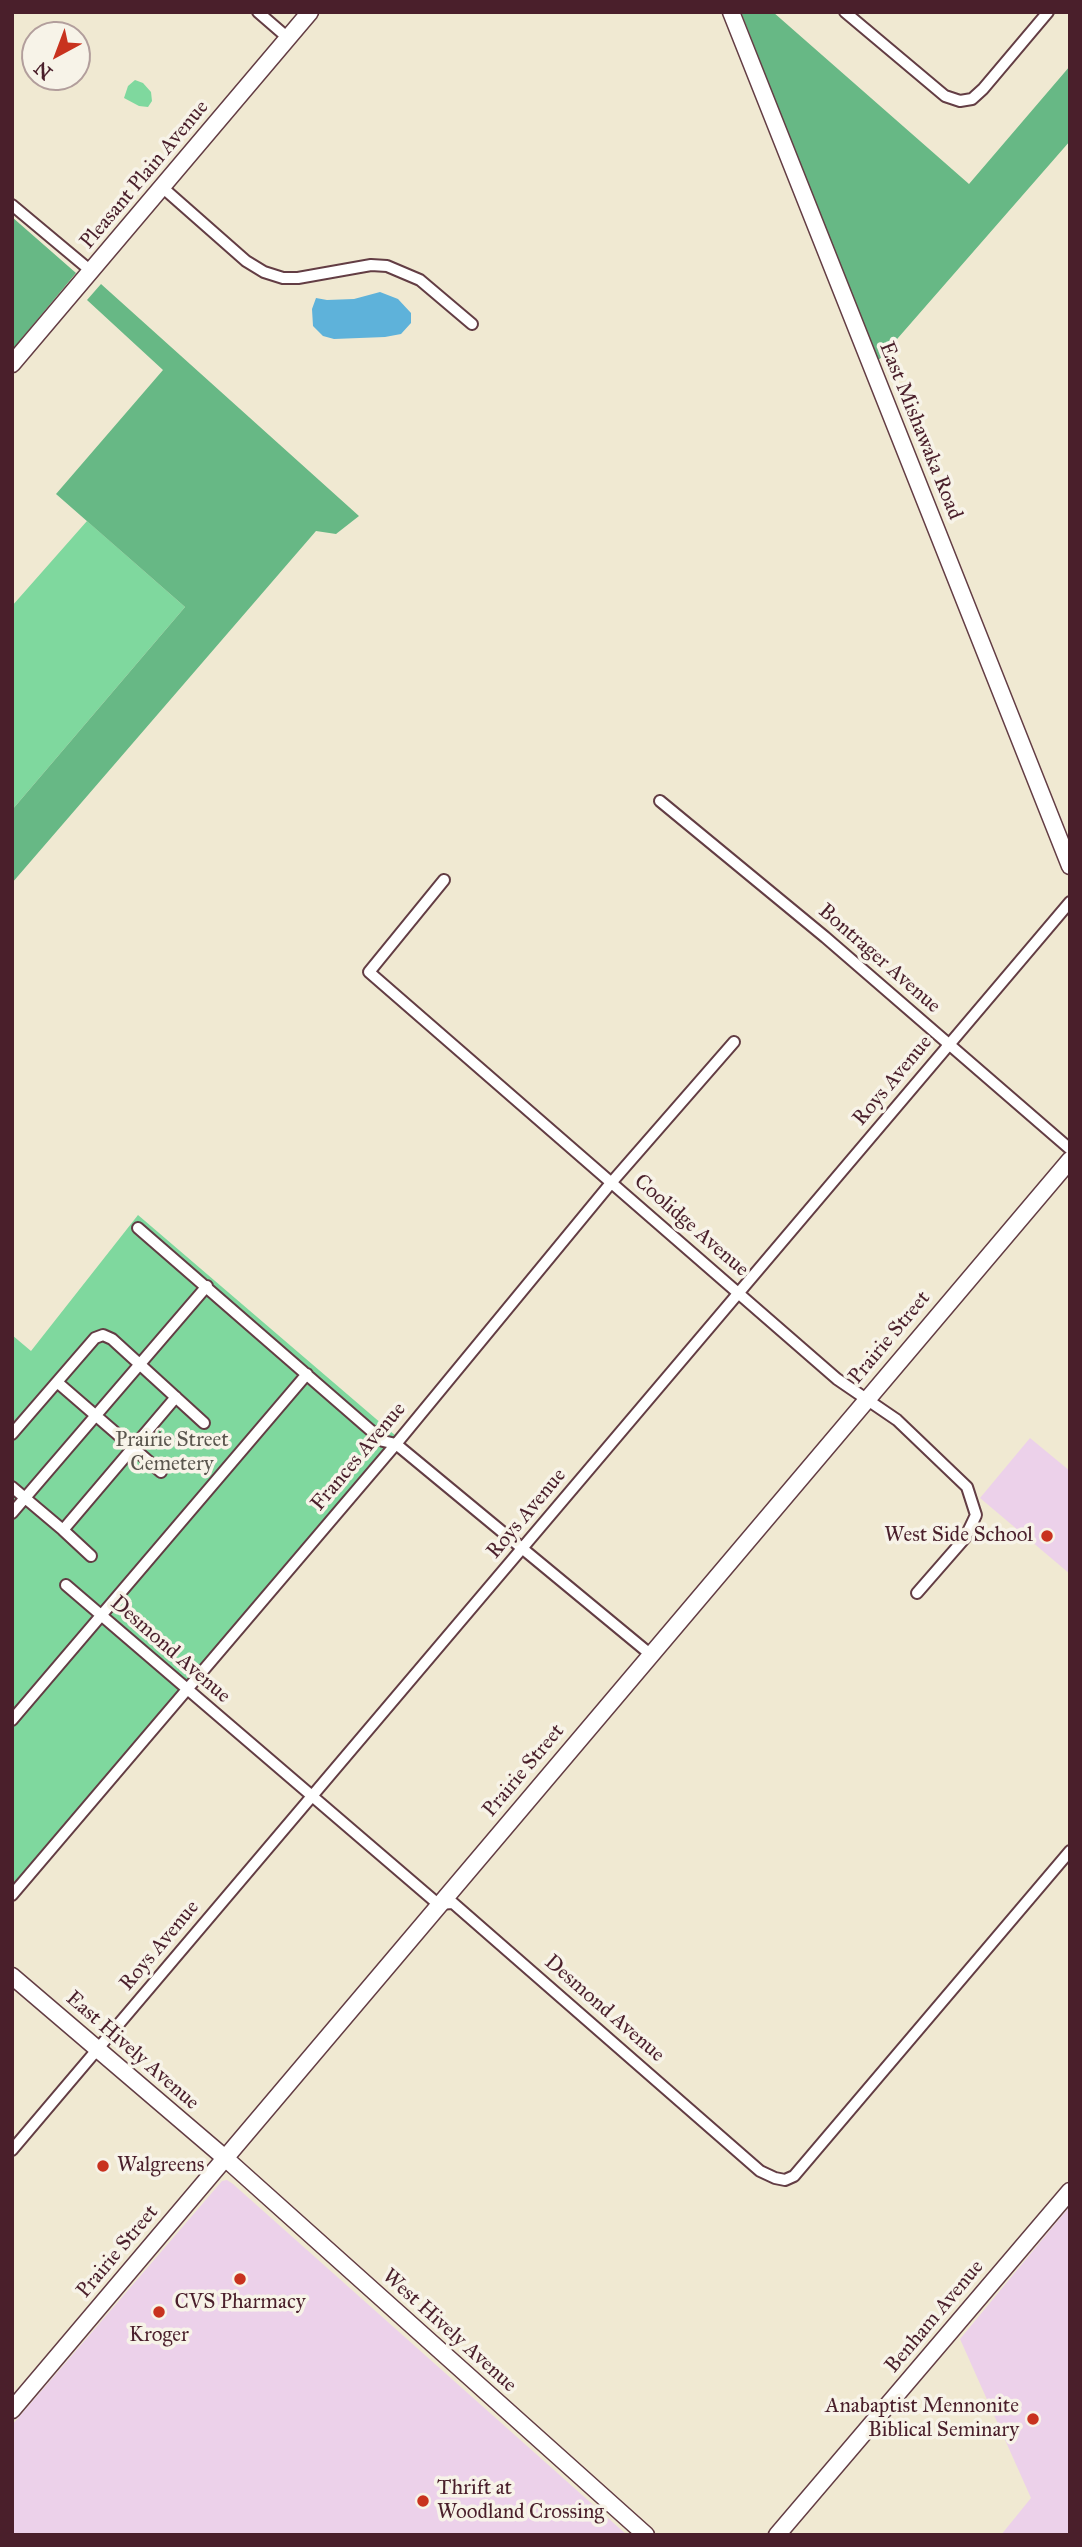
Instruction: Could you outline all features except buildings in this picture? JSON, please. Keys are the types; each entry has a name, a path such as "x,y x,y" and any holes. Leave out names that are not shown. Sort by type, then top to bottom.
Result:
{"main road":[{"name":"Pleasant Plain Avenue","path":"12,364 310,12"},
{"name":"East Mishawaka Road","path":"731,12 1070,866"},
{"name":"Prairie Street","path":"12,2410 1070,1160"},
{"name":"East Hively Avenue","path":"12,1976 225,2158"},
{"name":"West Hively Avenue","path":"225,2158 646,2535"},
{"name":"Benham Avenue","path":"776,2535 1070,2191"}],"street":[{"path":"258,12 288,38"},
{"path":"845,12 945,96 960,101 972,99 983,89 1043,14"},
{"path":"162,187 246,261 264,272 283,278 298,278 371,265 387,265 420,280 472,324"},
{"path":"12,205 91,271"},
{"name":"Bontrager Avenue","path":"660,801 1070,1149"},
{"name":"Coolidge Avenue","path":"444,880 369,972 837,1379 897,1420 967,1487 976,1515 965,1538 917,1592"},
{"name":"Roys Avenue","path":"12,2150 1070,902"},
{"name":"Frances Avenue","path":"12,1895 396,1444 611,1183 734,1042"},
{"path":"138,1228 383,1441 396,1444 650,1654"},
{"path":"12,1513 207,1286"},
{"path":"12,1434 95,1338 103,1335 112,1339 204,1423"},
{"path":"12,1720 307,1374"},
{"path":"57,1382 161,1472"},
{"path":"63,1530 176,1397"},
{"path":"12,1487 91,1556"},
{"name":"Desmond Avenue","path":"66,1585 438,1904 453,1903 760,2171 785,2180 800,2170 1070,1851"}],"shaded area":[{"name":"West Side School","path":"1030,1438 1070,1471 1070,1574 980,1498"},
{"path":"227,2180 627,2535 12,2535 12,2425 222,2181"},
{"name":"Anabaptist Mennonite Biblical Seminary","path":"1070,2206 1070,2535 1001,2535 1031,2498 960,2339"}],"green space":[{"path":"741,12 773,12 969,184 1070,66 1070,141 877,362"},
{"path":"135,80 143,83 151,92 152,101 148,107 139,106 124,98 128,86"},
{"path":"12,217 76,273 12,350"},
{"path":"101,284 359,516 336,534 316,531 12,883 12,810 185,607 56,494 163,370 87,300"},
{"path":"87,521 185,607 12,810 12,606"},
{"name":"Prairie Street Cemetery","path":"138,1215 396,1436 12,1886 12,1335 31,1351"}],"water":[{"path":"380,292 398,299 411,313 411,323 401,334 334,339 323,336 313,326 312,309 316,298 354,299"}],"place":[{"name":"West Side School","path":"1047,1536"},
{"name":"Walgreens","path":"103,2166"},
{"name":"CVS Pharmacy","path":"240,2279"},
{"name":"Kroger","path":"159,2312"},
{"name":"Anabaptist Mennonite Biblical Seminary","path":"1033,2419"},
{"name":"Thrift at Woodland Crossing","path":"423,2501"}]}
